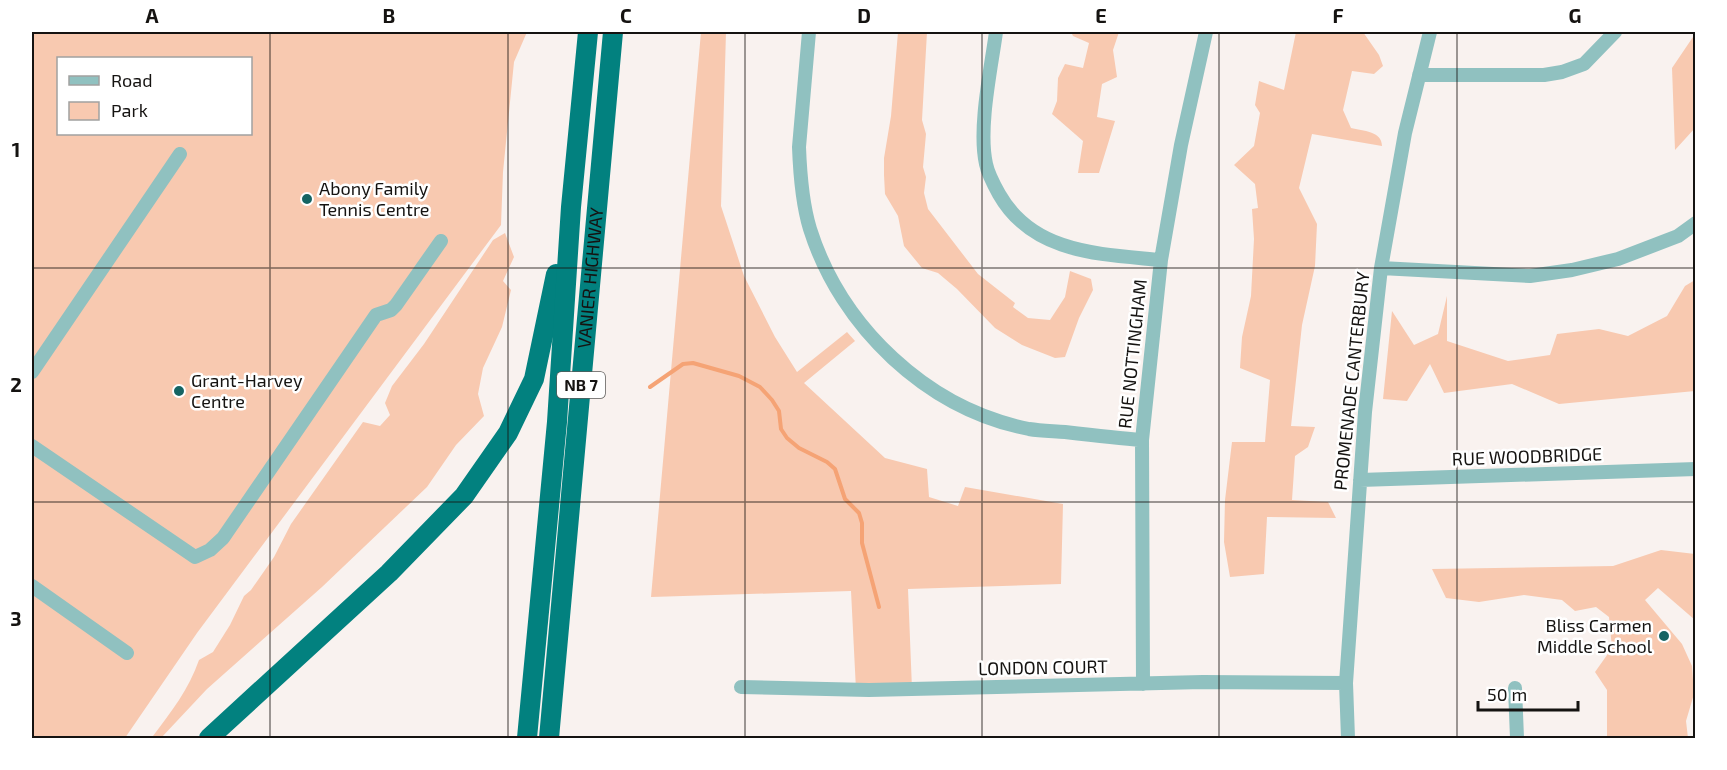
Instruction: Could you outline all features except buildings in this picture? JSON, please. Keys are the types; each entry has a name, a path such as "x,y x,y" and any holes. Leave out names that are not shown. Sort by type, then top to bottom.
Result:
{"highway":[{"name":"VANIER HIGHWAY","path":"527,738 556,422 571,207 588,32"},
{"name":"VANIER HIGHWAY","path":"549,738 613,32"},
{"path":"208,738 398,565 464,496 508,433 534,379 571,207"}],"street":[{"path":"808,32 799,147 799,167 805,207 823,262 863,328 889,355 945,397 997,420 1029,429 1143,440"},
{"path":"996,32 984,126 984,150 986,165 1005,204 1022,224 1039,236 1058,244 1083,251 1161,260"},
{"name":"RUE NOTTINGHAM","path":"1143,684 1143,440 1161,260 1181,145 1206,32"},
{"name":"PROMENADE CANTERBURY","path":"1348,738 1346,683 1360,480 1381,268 1405,134 1431,32"},
{"path":"1419,75 1544,75 1562,72 1584,64 1615,32"},
{"path":"32,372 180,154"},
{"path":"1381,268 1530,276 1572,270 1618,259 1678,236 1695,223"},
{"path":"32,446 195,557 210,550 223,538 376,315 391,310 396,305 441,241"},
{"name":"RUE WOODBRIDGE","path":"1360,480 1695,469"},
{"path":"32,586 127,653"},
{"name":"LONDON COURT","path":"741,687 869,690 1203,682 1346,683"},
{"path":"1515,688 1517,738"}],"green space":[{"path":"32,32 527,32 514,62 503,172 501,225 197,633 125,738 32,738"},
{"path":"701,32 726,32 721,206 744,276 775,337 797,372 847,332 855,341 804,383 885,458 927,469 929,497 958,506 965,487 1063,504 1061,584 908,589 912,689 856,690 851,591 651,597"},
{"path":"898,32 927,32 922,120 926,134 923,167 926,177 924,193 928,209 978,274 1015,303 1013,307 1028,318 1050,320 1065,297 1070,271 1091,279 1093,290 1079,318 1065,357 1055,358 1022,345 995,328 938,273 922,268 904,246 898,216 885,194 884,175"},
{"path":"1071,32 1119,32 1113,50 1117,77 1102,84 1097,117 1115,121 1099,173 1078,173 1083,141 1052,114 1057,101 1058,78 1065,64 1083,68 1089,43 1073,36"},
{"path":"1296,32 1363,32 1379,55 1383,66 1374,74 1352,71 1343,110 1351,128 1379,137 1382,146 1312,134 1299,188 1317,224 1315,266 1302,325 1291,426 1315,427 1308,447 1295,456 1292,500 1328,502 1336,518 1267,517 1264,574 1230,577 1224,542 1225,500 1232,442 1265,442 1270,380 1240,368 1242,337 1251,296 1254,239 1252,209 1258,208 1255,184 1234,165 1254,146 1260,113 1255,105 1259,81 1284,90"},
{"path":"1695,34 1695,128 1675,150 1672,68"},
{"path":"505,233 514,257 503,281 511,290 502,327 483,368 478,394 484,416 456,445 427,487 322,587 207,689 161,738 149,738 153,736 179,700 199,660 213,652 244,596 251,590 274,557 291,524 363,422 380,426 390,415 385,403 392,386 424,344 493,240"},
{"path":"1695,280 1695,391 1559,404 1512,384 1444,393 1430,364 1407,401 1383,399 1392,311 1414,345 1438,334 1447,296 1447,341 1508,361 1550,355 1557,334 1599,329 1628,336 1667,316 1685,286"},
{"path":"1661,550 1695,554 1695,620 1658,588 1645,600 1682,644 1692,666 1694,694 1686,721 1688,738 1607,738 1607,690 1595,672 1612,648 1609,617 1596,607 1575,611 1562,600 1524,595 1479,602 1446,598 1432,569 1613,566"}],"waterway":[{"path":"650,387 683,364 693,363 739,376 760,387 779,411 781,429 787,438 799,448 827,462 835,469 845,499 859,513 862,523 862,543 879,607"}],"place":[{"name":"Abony Family Tennis Centre","path":"307,199"},
{"name":"Grant-Harvey Centre","path":"179,391"},
{"name":"Bliss Carmen Middle School","path":"1664,636"}]}
